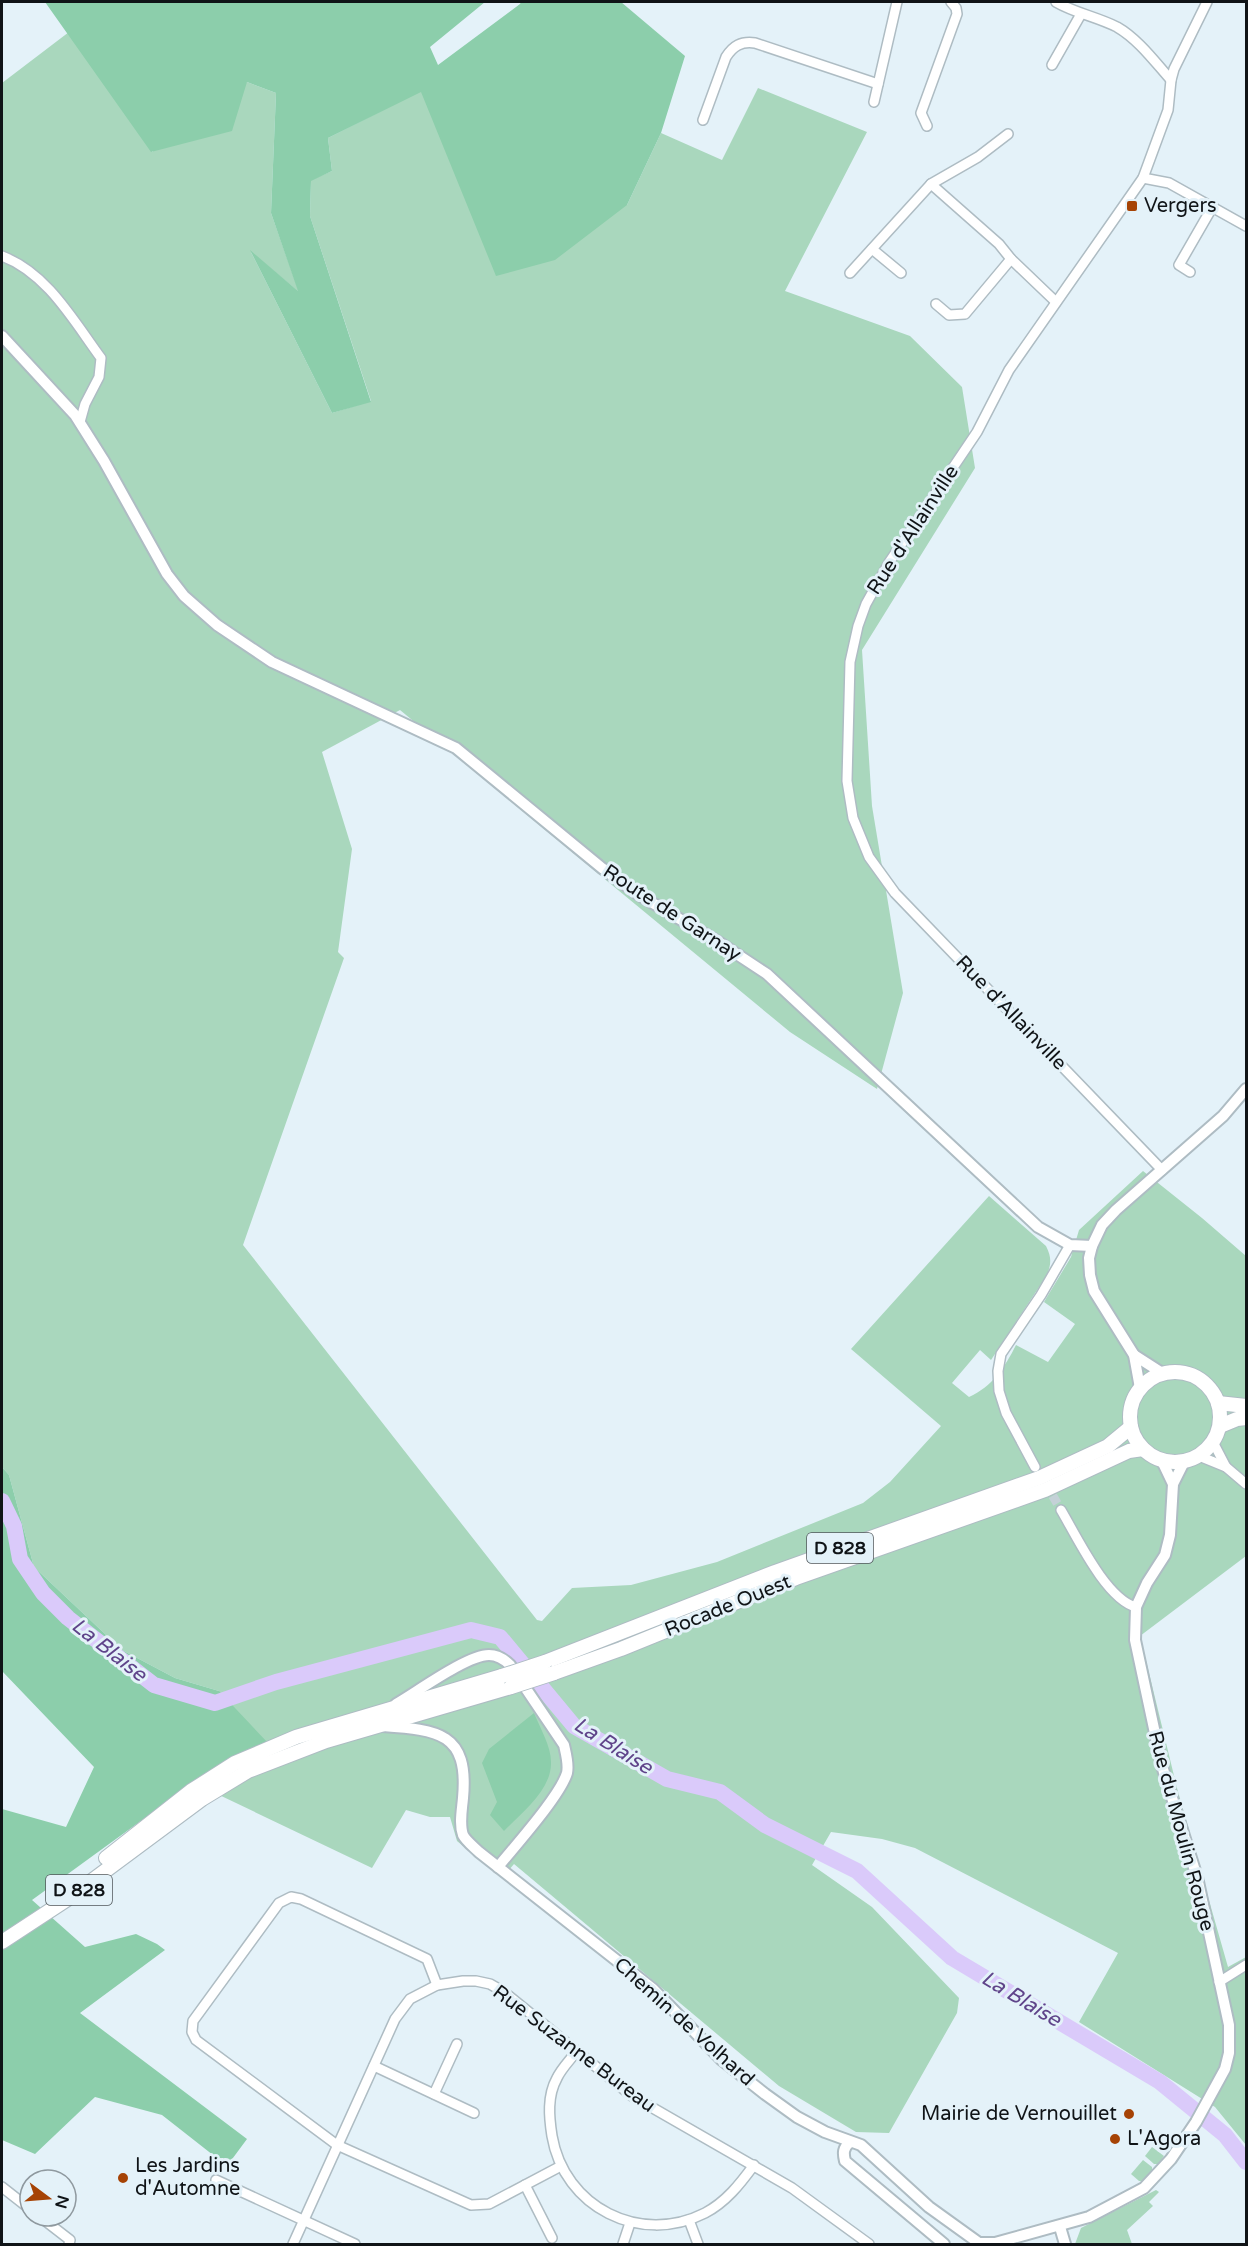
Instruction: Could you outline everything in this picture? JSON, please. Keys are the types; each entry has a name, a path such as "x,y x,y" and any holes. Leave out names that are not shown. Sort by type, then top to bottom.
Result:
{"main road":[{"path":"1162,1373 1192,1375 1208,1386 1218,1403 1220,1426 1213,1442 1198,1456 1184,1462 1162,1461 1143,1449 1131,1427 1131,1406 1140,1388 1162,1373"},
{"path":"1218,1403 1246,1406"},
{"path":"1220,1426 1246,1418"},
{"name":"Rocade Ouest","path":"550,1668 795,1564 1039,1478 1108,1446 1131,1427"},
{"name":"Rocade Ouest","path":"376,1726 507,1681 621,1649 796,1578 1045,1490 1129,1451 1143,1449"},
{"name":"Rocade Ouest","path":"390,1708 507,1681"},
{"name":"D 828","path":"2,1932 75,1883 191,1791 235,1763 297,1737 390,1708"},
{"name":"D 828","path":"2,1942 66,1900 222,1786 248,1771 285,1755 376,1726"}],"street":[{"path":"874,102 897,2"},
{"path":"927,126 921,113 957,14 951,2"},
{"path":"1056,2 1118,28 1139,44 1171,80"},
{"name":"Rue d'Allainville","path":"1162,1170 895,893 869,857 853,818 847,781 850,662 858,626 866,604 890,561 977,432 1009,370 1143,178 1168,110 1171,80 1206,2"},
{"path":"1052,65 1081,14"},
{"path":"703,120 726,57 731,49 746,42 878,84"},
{"path":"850,273 931,184 978,157 1008,134"},
{"path":"1143,178 1169,183 1214,206 1246,226"},
{"path":"931,184 999,244 1011,259 1056,302"},
{"path":"1190,272 1179,265 1214,206"},
{"path":"872,249 901,273"},
{"path":"2,256 18,262 45,284 101,358 99,377 85,404 80,422"},
{"path":"936,304 948,315 965,314 1011,259"},
{"name":"Route de Garnay","path":"2,336 80,422 167,574 184,596 217,624 272,662 456,748 602,868 639,895 717,941 767,974 1038,1227 1070,1245 1092,1246"},
{"path":"1140,1388 1134,1355 1094,1291 1089,1258 1092,1246 1102,1225 1116,1210 1223,1116 1246,1089"},
{"path":"1035,1467 1006,1413 999,1391 998,1371 1001,1354 1041,1295 1070,1245"},
{"path":"1134,1355 1162,1373"},
{"path":"1213,1442 1226,1467"},
{"path":"1198,1456 1226,1467 1246,1484"},
{"name":"Rue du Moulin Rouge","path":"1162,1461 1173,1484"},
{"name":"Rue du Moulin Rouge","path":"1060,2227 1089,2217 1144,2188 1171,2159 1196,2121 1225,2069 1229,2053 1229,2025 1197,1877 1162,1766 1135,1640 1136,1607 1147,1583 1165,1555 1170,1535 1173,1484 1184,1462"},
{"path":"1061,1510 1111,1591 1124,1603 1136,1607"},
{"path":"390,1708 454,1668 483,1656 492,1654 504,1659 510,1665 564,1745 568,1758 567,1772 560,1788 498,1867"},
{"name":"Chemin de Volhard","path":"376,1726 420,1729 434,1733 450,1742 463,1761 465,1778 461,1823 464,1837 478,1852 652,1989 722,2060 765,2094 797,2117 825,2132 861,2145 929,2207 979,2243 995,2243 1060,2227"},
{"path":"437,1985 427,1959 301,1899 291,1897 279,1903 193,2021 192,2032 196,2040 338,2145 471,2205 489,2204 561,2166"},
{"path":"1219,1982 1246,1965"},
{"name":"Rue Suzanne Bureau","path":"293,2244 395,2019 410,1999 437,1985 463,1981 490,1984 504,1992 632,2096 792,2188 869,2244"},
{"path":"434,2094 457,2044"},
{"path":"576,2052 556,2078 549,2103 553,2145 570,2183 587,2200 612,2216 630,2223 649,2225 689,2220 707,2212 732,2193 754,2165"},
{"path":"374,2066 474,2113"},
{"path":"850,2142 845,2146 843,2153 845,2161 944,2244"},
{"path":"216,2180 355,2244"},
{"path":"525,2185 552,2238"},
{"path":"2,2187 18,2200"},
{"path":"689,2220 698,2244"},
{"path":"623,2244 630,2223"},
{"path":"1060,2227 1065,2244"},
{"path":"54,2228 70,2240 69,2244"}],"green space":[{"path":"45,2 485,2 430,47 438,65 521,2 621,2 685,56 661,133 627,205 555,260 496,276 421,92 328,138 332,171 311,181 310,216 371,402 332,413 250,250 298,291 271,213 276,93 247,82 232,131 151,152"},
{"path":"69,32 152,152 247,82 276,93 271,213 299,292 251,252 332,413 371,401 310,216 311,180 332,171 328,138 421,91 627,205 661,133 722,160 758,88 867,132 785,291 910,336 962,387 975,468 862,650 872,806 903,993 877,1089 790,1032 400,710 322,752 352,849 338,952 344,958 243,1245 537,1620 542,1621 572,1588 631,1585 717,1562 863,1503 890,1482 941,1426 851,1349 989,1196 1046,1246 1050,1264 1047,1275 991,1360 980,1350 952,1383 969,1397 984,1388 997,1376 1016,1345 1048,1362 1075,1324 1044,1302 1071,1257 1079,1230 1143,1171 1246,1256 1246,1556 1140,1636 1177,1788 1228,1967 1246,1957 1246,2145 1215,2107 1079,2022 1118,1953 915,1848 882,1839 831,1832 812,1865 872,1907 959,1998 957,2013 889,2133 856,2132 779,2086 514,1864 502,1878 457,1841 450,1817 430,1817 406,1810 372,1868 194,1783 219,1691 175,1678 122,1650 34,1567 9,1475 2,1467 2,83"},
{"path":"2,1467 9,1475 34,1567 122,1650 175,1678 219,1691 268,1743 193,1783 32,1900 85,1947 136,1934 165,1950 80,2013 247,2139 227,2166 162,2115 95,2097 35,2154 2,2140 2,1809 66,1827 94,1767 2,1671"},
{"path":"534,1713 549,1750 550,1772 534,1800 504,1831 490,1815 497,1802 482,1763 489,1749"},
{"path":"1152,2147 1164,2156 1158,2164 1154,2164 1145,2156"},
{"path":"1143,2160 1152,2167 1152,2170 1143,2181 1139,2181 1131,2174"},
{"path":"1156,2190 1159,2192 1149,2202 1153,2206 1127,2230 1132,2244 1075,2244 1081,2228"}],"waterway":[{"name":"La Blaise","path":"2,1501 14,1526 20,1559 43,1593 68,1618 154,1685 215,1703 276,1682 471,1630 500,1637 574,1726 667,1779 720,1792 765,1825 857,1871 952,1958 1160,2082 1225,2135 1246,2162"}],"tunnel":[{"path":"1046,1484 1061,1510"}],"place":[{"name":"Vergers","path":"1132,206"},
{"name":"Mairie de Vernouillet","path":"1129,2114"},
{"name":"L'Agora","path":"1115,2139"},
{"name":"Les Jardins d'Automne","path":"123,2178"}]}
